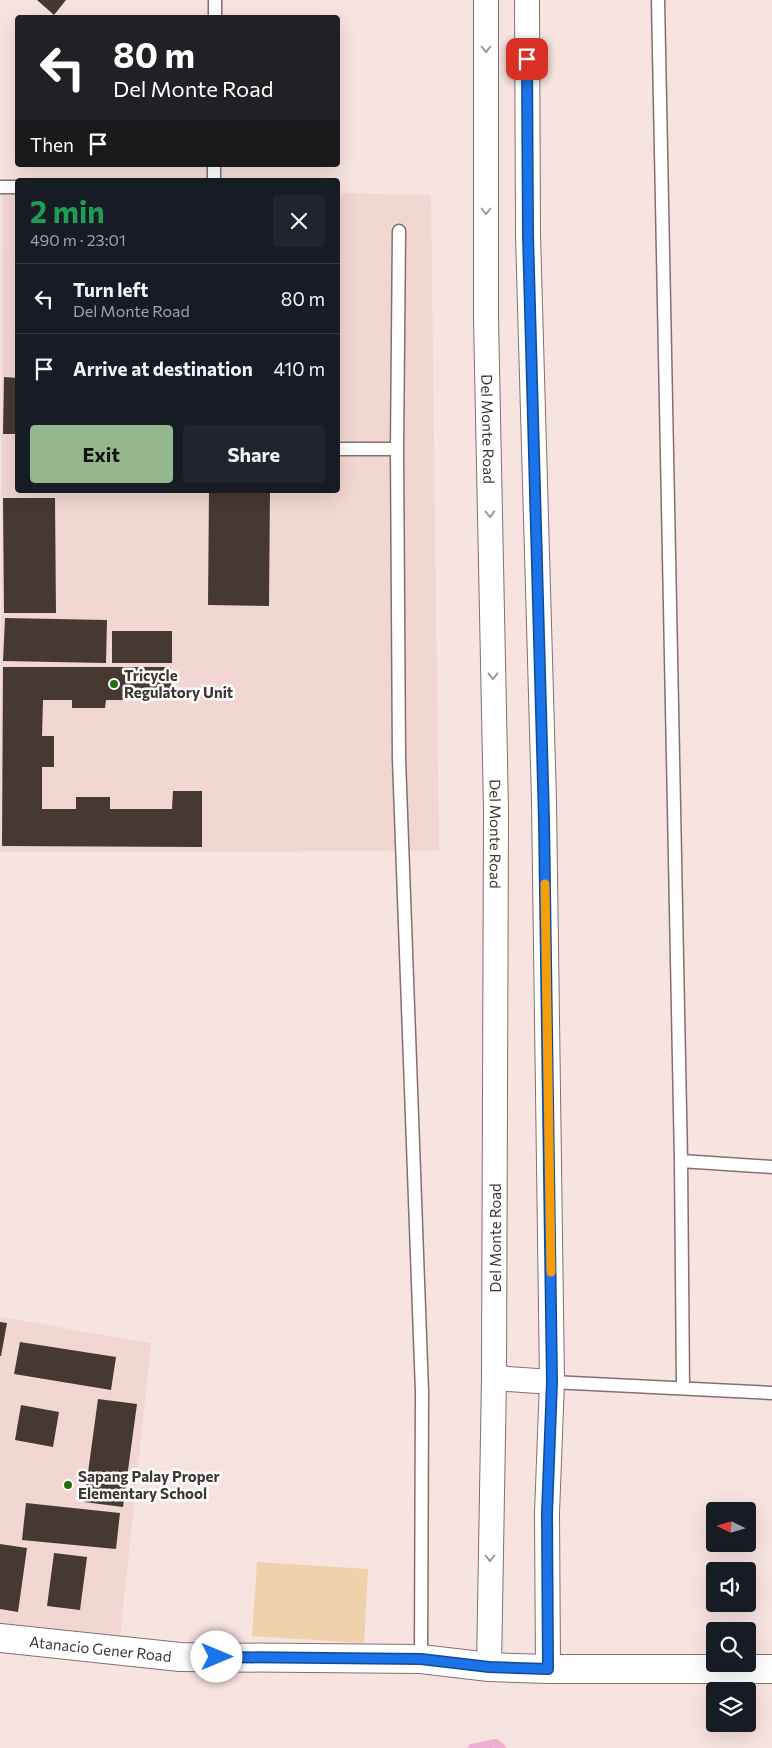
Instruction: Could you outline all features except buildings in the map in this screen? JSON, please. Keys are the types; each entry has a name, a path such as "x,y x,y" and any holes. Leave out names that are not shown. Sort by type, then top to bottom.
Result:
{"main road":[{"name":"Atanacio Gener Road","path":"0,1638 180,1656 421,1659 489,1667 548,1669 772,1668"}],"street":[{"name":"Del Monte Road","path":"486,0 486,318 496,810 494,1378 489,1667"},
{"path":"527,0 528,235 544,801 552,1382 547,1513 548,1669"},
{"path":"494,1378 552,1382"}],"lane":[{"path":"215,0 215,15"},
{"path":"658,0 681,1161 683,1388"},
{"path":"0,187 15,187"},
{"path":"399,230 397,449 400,758 422,1392 421,1659"},
{"path":"340,449 397,449"},
{"path":"681,1161 772,1168"},
{"path":"552,1382 772,1393"}],"shaded area":[{"path":"3,184 15,184 15,493 340,493 340,193 431,195 439,851 0,852"},
{"name":"Sapang Palay Proper Elementary School","path":"0,1317 151,1343 119,1647 0,1628"},
{"path":"257,1562 368,1569 364,1643 252,1636"}],"waterway":[{"path":"472,1748 496,1743 502,1748"}],"slow traffic":[{"path":"545,884 551,1272"}],"place":[{"name":"Tricycle Regulatory Unit","path":"114,684"},
{"name":"Sapang Palay Proper Elementary School","path":"68,1485"}],"route":[{"path":"217,1657 421,1659 489,1667 548,1669 547,1513 552,1382 544,820 528,235 527,59"}]}
